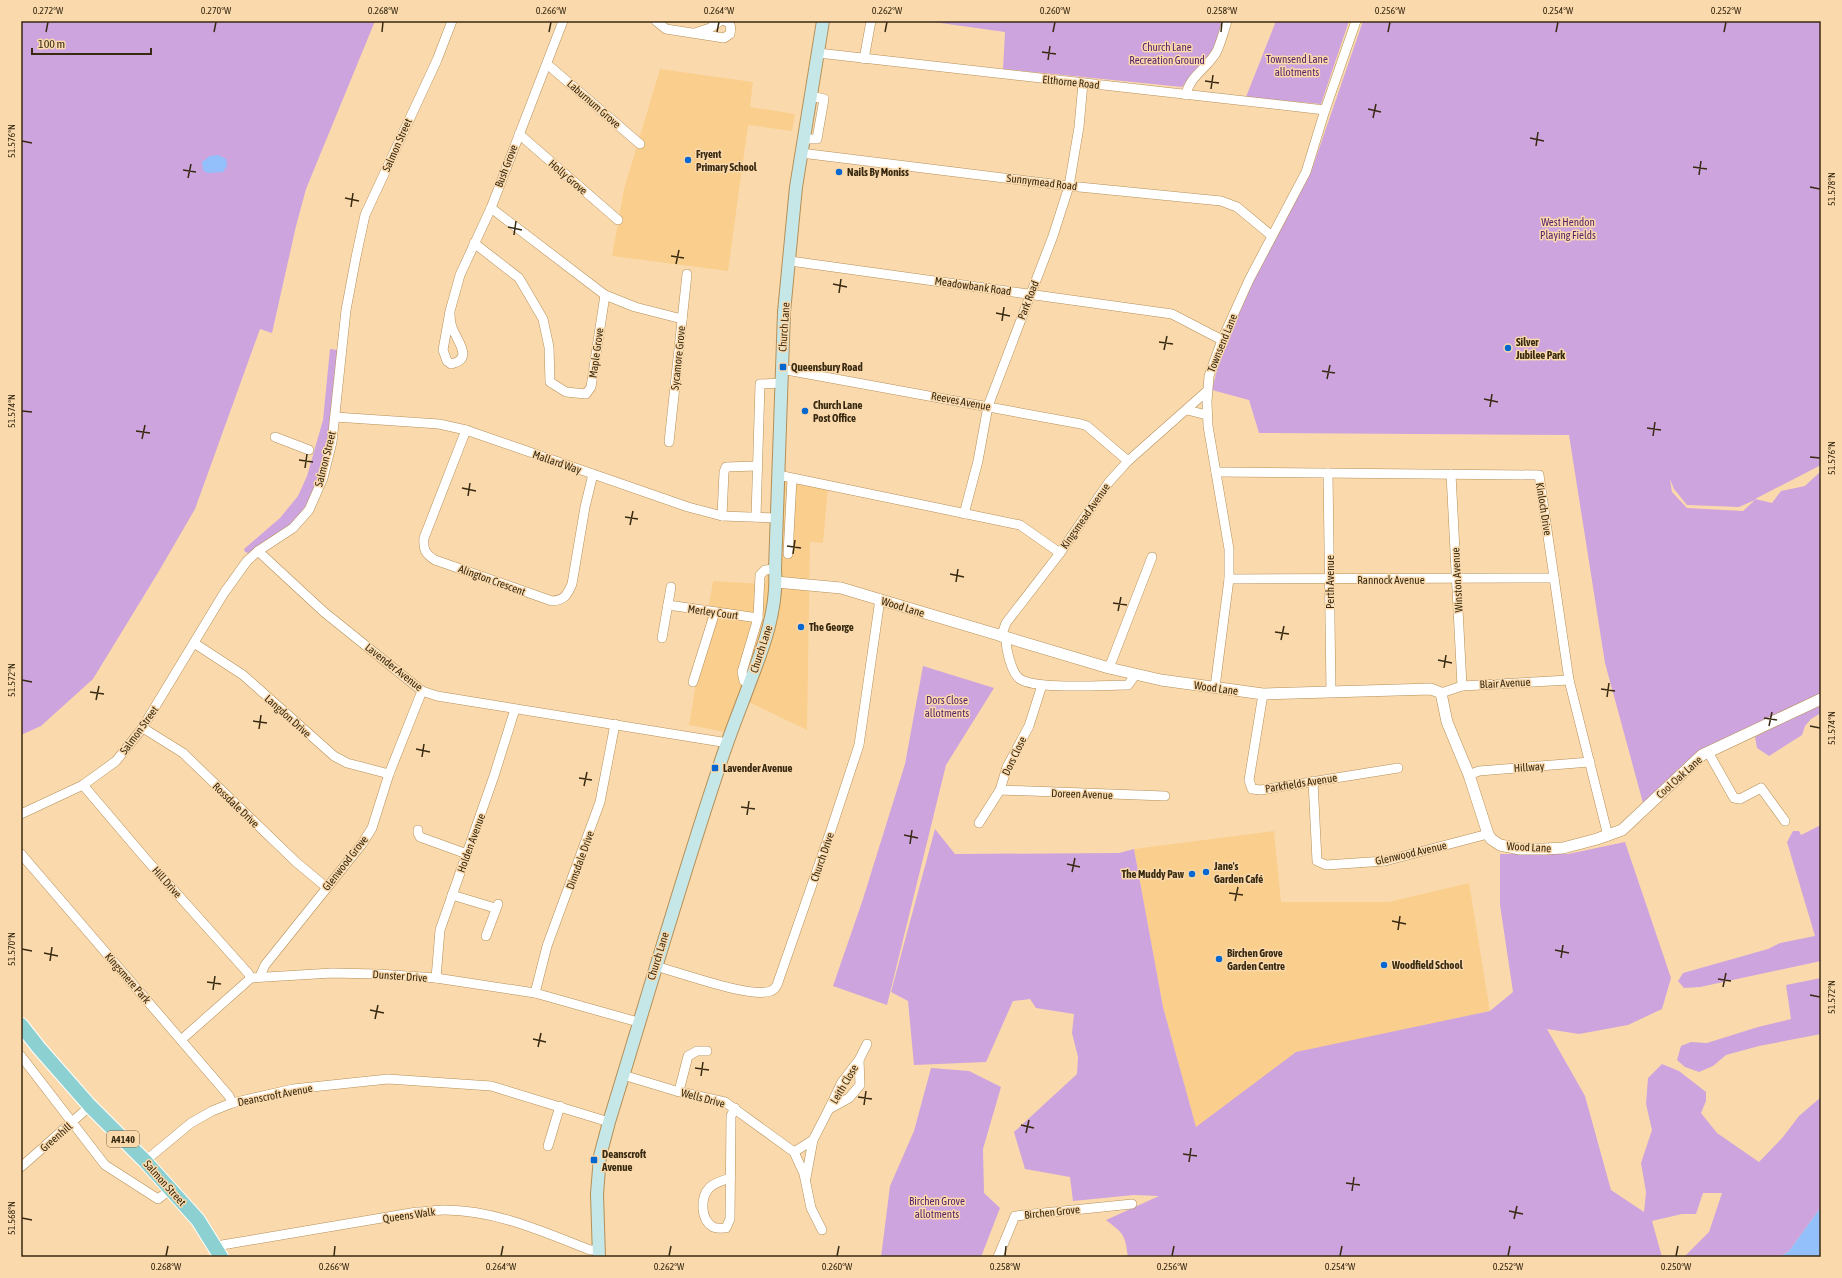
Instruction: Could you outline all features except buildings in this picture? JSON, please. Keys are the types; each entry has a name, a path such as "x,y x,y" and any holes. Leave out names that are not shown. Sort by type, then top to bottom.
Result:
{"main road":[{"name":"Church Lane","path":"599,1253 597,1194 600,1156 609,1122 655,966 728,743 762,653 770,624 776,582 775,569 784,312 801,153 823,21"},
{"name":"Salmon Street","path":"21,1025 39,1048 90,1106 145,1161 198,1220 218,1252"}],"street":[{"name":"Salmon Street","path":"21,814 84,785 116,761 142,728 224,593 247,562 258,551 293,528 310,510 323,478 332,442 346,310 365,215 437,60 452,21"},
{"name":"Bush Grove","path":"450,311 451,325 463,349 462,358 451,364 447,361 443,350 450,311 460,275 491,208 563,21"},
{"path":"656,21 666,30 724,38 730,34 731,28 725,21"},
{"path":"691,34 710,28 720,21"},
{"path":"864,59 871,21"},
{"path":"1186,95 1187,90 1195,77 1216,52 1227,21"},
{"name":"Townsend Lane","path":"1214,687 1229,579 1229,549 1207,416 1207,391 1210,369 1249,280 1306,172 1325,110 1356,21"},
{"name":"Elthorne Road","path":"818,53 1325,110"},
{"name":"Laburnum Grove","path":"547,64 640,144"},
{"name":"Park Road","path":"964,514 978,461 988,406 1053,236 1069,186 1079,127 1083,83"},
{"name":"Holly Grove","path":"519,134 618,220"},
{"name":"Sunnymead Road","path":"801,153 1069,186 1221,201 1238,207 1272,236"},
{"path":"491,208 605,295 635,307 682,319"},
{"name":"Maple Grove","path":"474,243 519,278 543,319 549,347 550,382 566,392 586,394 591,387 605,295"},
{"name":"Meadowbank Road","path":"790,261 1172,314 1222,340"},
{"name":"Sycamore Grove","path":"669,442 687,274"},
{"name":"Reeves Avenue","path":"781,369 988,406 1087,426 1128,461"},
{"path":"756,517 756,466 760,384 781,383"},
{"name":"Kingsmead Avenue","path":"1003,638 1006,623 1060,553 1109,482 1128,461 1207,391"},
{"path":"1187,410 1207,416"},
{"name":"Mallard Way","path":"335,417 439,424 466,430 688,507 722,516 777,518"},
{"name":"Alington Crescent","path":"466,430 424,538 423,548 425,552 435,560 552,601 562,600 568,595 572,584 585,507 593,474"},
{"path":"274,437 309,450"},
{"path":"722,516 724,472 726,467 756,466"},
{"name":"Kinloch Drive","path":"1216,472 1539,475 1569,680 1608,836"},
{"name":"Perth Avenue","path":"1328,473 1331,692"},
{"name":"Winston Avenue","path":"1451,474 1462,686"},
{"path":"778,475 1020,525 1060,553"},
{"path":"788,554 792,478"},
{"name":"Lavender Avenue","path":"258,551 324,612 422,691 437,696 728,743"},
{"path":"1109,668 1152,556"},
{"path":"750,683 744,681 742,672 758,618 760,575 765,570 775,569"},
{"name":"Rannock Avenue","path":"1229,579 1457,580 1554,578"},
{"name":"Wood Lane","path":"776,582 831,586 1003,638 1109,668 1161,680 1263,694 1431,689 1441,694"},
{"path":"662,638 671,587"},
{"name":"Church Drive","path":"655,966 735,989 762,993 772,991 777,985 832,830 859,744 880,600"},
{"name":"Merley Court","path":"668,605 758,618"},
{"path":"693,682 715,612"},
{"path":"1003,638 1015,674 1020,679 1042,685 1128,684 1136,674"},
{"name":"Langdon Drive","path":"194,643 243,675 334,756 347,763 389,774"},
{"name":"Blair Avenue","path":"1441,694 1462,686 1569,680"},
{"name":"Dors Close","path":"979,822 1000,790 1007,767 1029,726 1042,685"},
{"name":"Glenwood Grove","path":"255,977 362,844 372,828 389,774 422,691"},
{"name":"Parkfields Avenue","path":"1263,694 1249,780 1252,788 1261,790 1398,768"},
{"path":"1441,694 1448,722 1469,775 1488,834"},
{"name":"Cool Oak Lane","path":"1563,848 1608,836 1622,830 1696,759 1821,698"},
{"name":"Holden Avenue","path":"436,978 440,930 515,709"},
{"name":"Dimsdale Drive","path":"535,993 547,946 600,802 615,724"},
{"name":"Rossdale Drive","path":"142,728 183,753 296,862 326,888"},
{"path":"1708,752 1734,798 1740,799 1761,788 1785,821"},
{"name":"Hillway","path":"1469,775 1479,771 1590,762"},
{"name":"Glenwood Avenue","path":"1313,781 1317,861 1326,865 1385,861 1488,834"},
{"name":"Hill Drive","path":"84,785 145,858 248,973 255,977"},
{"name":"Doreen Avenue","path":"1000,790 1165,796"},
{"path":"418,830 420,837 467,854"},
{"name":"Wood Lane","path":"1488,834 1495,842 1508,847 1544,849 1563,848"},
{"name":"Kingsmere Park","path":"21,854 229,1096 232,1103"},
{"path":"452,895 497,906 486,936"},
{"name":"Dunster Drive","path":"255,977 332,973 378,974 436,978 535,993 638,1022"},
{"path":"181,1040 255,977"},
{"name":"Leith Close","path":"805,1180 813,1140 842,1082 859,1060 867,1044"},
{"path":"679,1091 688,1056 697,1051 707,1050"},
{"path":"21,1056 104,1165 158,1199 171,1189"},
{"name":"Leith Close","path":"829,1109 849,1098 860,1085 859,1060"},
{"name":"Wells Drive","path":"624,1075 679,1091 725,1102 794,1152"},
{"name":"Deanscroft Avenue","path":"145,1161 191,1123 212,1111 232,1103 294,1089 388,1079 491,1086 609,1122"},
{"name":"Greenhill","path":"21,1167 90,1106"},
{"path":"548,1146 560,1106"},
{"path":"731,1178 715,1184 705,1193 703,1207 705,1219 713,1227 726,1228 730,1218 731,1178 731,1116 735,1108"},
{"path":"794,1152 813,1140"},
{"name":"Leith Close","path":"794,1152 804,1174 811,1208 822,1230"},
{"name":"Birchen Grove","path":"998,1257 1015,1216 1132,1204"},
{"name":"Queens Walk","path":"218,1252 222,1245 382,1218 444,1210 480,1213 533,1228 599,1253"}],"shaded area":[{"name":"Fryent Primary School","path":"660,69 753,82 750,107 795,114 792,131 748,125 728,271 612,256 624,189"},
{"path":"782,480 828,487 823,543 810,542 807,730 738,697 725,732 689,725 713,581 765,584"},
{"path":"1274,831 1281,902 1389,902 1469,883 1490,1011 1432,1024 1200,1143 1163,1007 1134,849"}],"green space":[{"path":"21,21 375,21 306,189 296,226 272,333 260,329 195,509 93,679 41,726 21,735"},
{"name":"Church Lane Recreation Ground","path":"926,21 1224,21 1215,47 1182,87 1003,69 1005,32"},
{"name":"Townsend Lane allotments","path":"1276,21 1349,21 1321,104 1246,97"},
{"name":"West Hendon Playing Fields","path":"1363,21 1821,21 1821,465 1755,499 1772,503 1781,491 1805,486 1821,471 1821,696 1679,771 1678,769 1676,771 1677,773 1643,803 1605,663 1569,435 1259,433 1249,400 1212,390 1222,349 1272,239 1311,172","holes":["1670,479 1674,489 1687,505 1739,507 1755,500 1743,511 1687,508 1672,492"]},
{"path":"330,349 337,350 338,360 332,415 323,462 312,497 298,517 282,532 248,553 245,552 244,549 280,518 298,496 307,476 323,420"},
{"name":"Dors Close allotments","path":"923,666 994,688 946,765 887,1005 833,986 863,899 905,764"},
{"path":"1821,703 1821,713 1811,719 1805,726 1802,735 1769,756 1757,748 1755,737"},
{"path":"1821,825 1821,961 1700,987 1684,988 1678,981 1683,973 1768,949 1780,943 1815,936 1787,842 1793,831 1799,831 1801,835"},
{"path":"935,829 955,854 1119,853 1134,849 1163,1007 1196,1127 1296,1052 1490,1011 1513,992 1500,905 1500,854 1568,854 1625,842 1671,978 1662,1009 1628,1025 1579,1034 1547,1029 1585,1096 1611,1190 1644,1212 1646,1192 1641,1163 1652,1130 1646,1104 1648,1078 1662,1064 1679,1071 1706,1092 1706,1101 1701,1113 1717,1133 1759,1162 1783,1137 1799,1116 1821,1097 1821,1207 1789,1251 1780,1257 1684,1257 1709,1232 1722,1193 1703,1193 1696,1214 1682,1214 1652,1221 1662,1257 1128,1257 1123,1235 1117,1228 1106,1220 1159,1196 1134,1195 1073,1201 1070,1177 1025,1169 1014,1132 1077,1074 1078,1057 1072,1033 1074,1014 1036,1008 1030,999 1013,1001 986,1062 914,1065 908,1001 891,992"},
{"path":"1821,978 1821,1034 1759,1046 1726,1055 1713,1066 1699,1072 1685,1067 1677,1060 1681,1046 1691,1042 1707,1043 1758,1027 1791,1019 1786,985"},
{"name":"Birchen Grove allotments","path":"931,1068 969,1071 1001,1087 983,1149 984,1193 1000,1208 981,1257 881,1257 890,1186 914,1131"}],"water":[{"path":"218,155 226,159 227,166 223,172 207,173 203,170 202,162 210,156"},
{"path":"1821,1207 1821,1257 1780,1257 1789,1251"}],"place":[{"name":"Fryent Primary School","path":"688,160"},
{"name":"Nails By Moniss","path":"839,172"},
{"name":"Silver Jubilee Park","path":"1508,348"},
{"name":"Queensbury Road","path":"783,367"},
{"name":"Church Lane Post Office","path":"805,411"},
{"name":"The George","path":"801,627"},
{"name":"Lavender Avenue","path":"715,768"},
{"name":"Jane's Garden Café","path":"1206,872"},
{"name":"The Muddy Paw","path":"1192,874"},
{"name":"Birchen Grove Garden Centre","path":"1219,959"},
{"name":"Woodfield School","path":"1384,965"},
{"name":"Deanscroft Avenue","path":"594,1160"}]}
